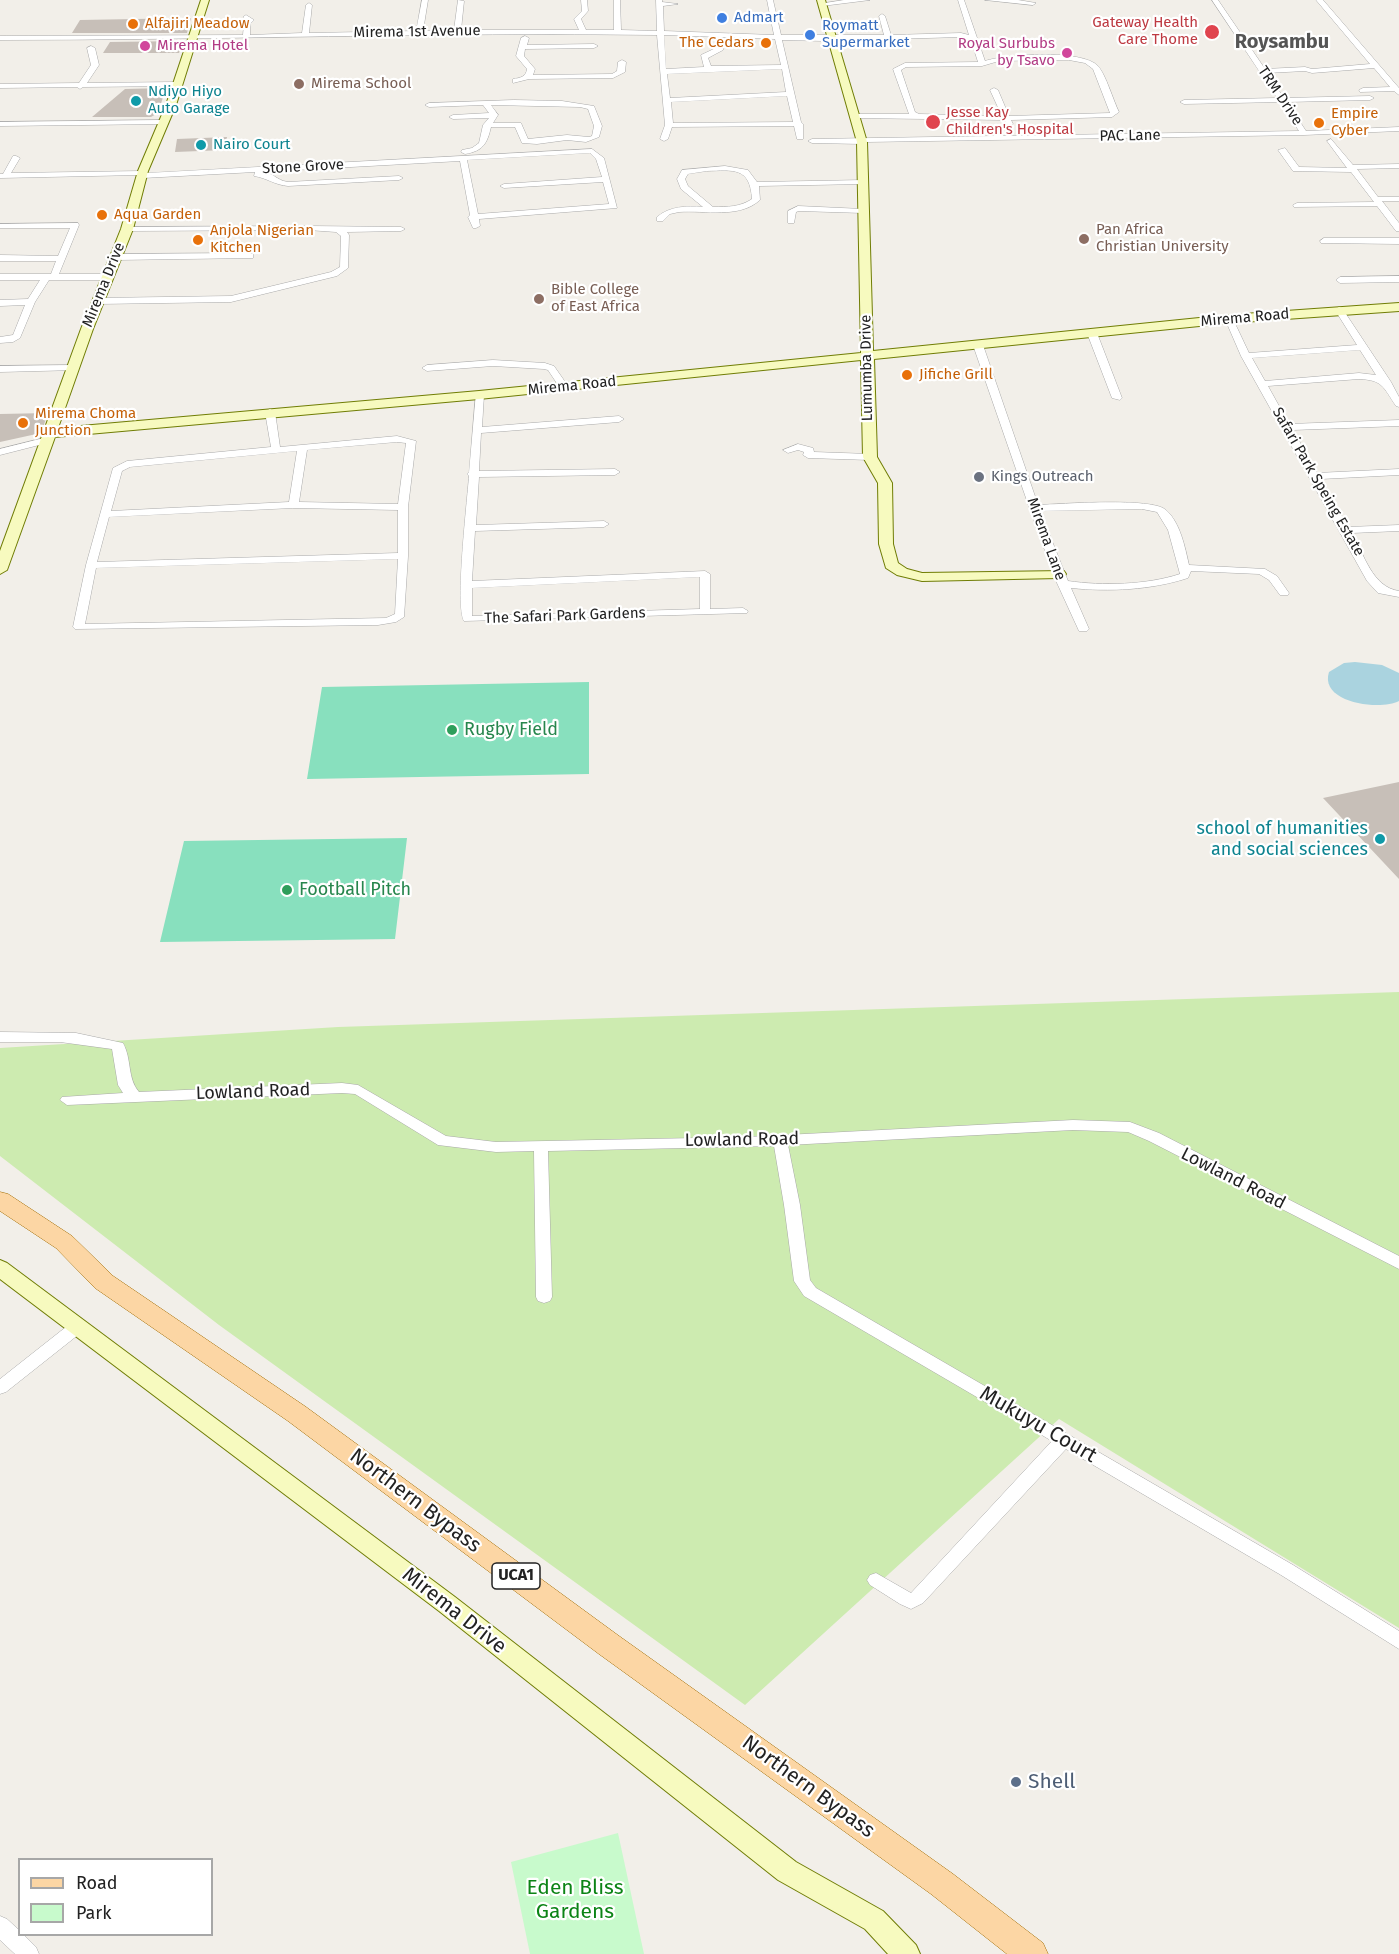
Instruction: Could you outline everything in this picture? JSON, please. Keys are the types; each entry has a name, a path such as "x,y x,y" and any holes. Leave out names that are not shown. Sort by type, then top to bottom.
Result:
{"main road":[{"name":"Northern Bypass","path":"0,1200 64,1242 104,1282 315,1427 609,1645 942,1884 1032,1954"}],"street":[{"name":"Mirema Drive","path":"0,570 106,277 127,229 142,175 162,122 171,105 205,0"},
{"path":"419,31 425,0"},
{"path":"583,32 577,19 585,11 584,0"},
{"path":"617,0 618,32"},
{"path":"770,0 783,67 799,124 800,137"},
{"path":"822,2 867,0"},
{"path":"952,0 958,17"},
{"path":"961,0 982,64"},
{"path":"988,0 1034,3"},
{"name":"TRM Drive","path":"1215,0 1304,133"},
{"path":"1319,0 1396,88"},
{"path":"457,31 461,1"},
{"path":"664,139 669,125 659,2 675,4"},
{"name":"Lumumba Drive","path":"822,2 862,141 870,457 874,469 882,475 885,483 886,544 891,565 896,569 922,577 1061,578"},
{"path":"305,34 309,5"},
{"path":"882,16 888,37"},
{"path":"246,17 251,20 247,24 246,36"},
{"name":"Mirema 1st Avenue","path":"0,38 193,38 419,31 618,32 833,38 888,37 960,31 974,39"},
{"path":"527,31 520,56 531,69 528,77"},
{"path":"523,47 594,46"},
{"path":"80,87 95,65 90,48"},
{"path":"709,69 704,57 720,48"},
{"path":"854,116 1007,118 1112,115 1115,112 1096,68 1087,60 1008,59 982,64 900,67 897,71 912,113 918,116"},
{"path":"516,81 528,77 613,76 621,72 622,62"},
{"path":"1263,71 1305,69 1312,71 1376,66"},
{"path":"663,72 783,67"},
{"path":"0,86 80,87 177,84"},
{"path":"1379,106 1370,98 1364,87 1396,88"},
{"path":"993,90 1014,137"},
{"path":"667,100 791,94"},
{"path":"1184,102 1370,98"},
{"path":"429,105 553,101 583,104 591,108 598,126 596,137 584,141 576,138 563,138 533,143 525,141 518,125 487,125"},
{"path":"486,104 494,116"},
{"path":"453,117 494,116"},
{"path":"142,175 469,151 483,146 487,125 494,116"},
{"path":"0,124 162,122"},
{"path":"669,125 709,127 743,124 799,124"},
{"name":"PAC Lane","path":"812,141 1304,133 1399,129"},
{"path":"1331,141 1399,229"},
{"path":"1282,150 1296,169 1300,170 1399,166"},
{"name":"Stone Grove","path":"142,175 592,151 600,158 614,206 472,217"},
{"path":"3,176 16,158"},
{"path":"463,158 472,217 476,226"},
{"path":"660,219 669,211 736,208 752,204 756,200 754,184 748,174 739,170 718,169 685,172 681,179 684,187 711,209"},
{"path":"3,176 258,174 270,175 278,183 288,184 399,178"},
{"path":"504,186 605,179"},
{"path":"796,191 805,182"},
{"path":"754,184 864,182"},
{"path":"1297,205 1399,199"},
{"path":"791,221 792,211 798,208 863,211"},
{"path":"0,226 75,225 62,259 31,302 17,336 13,339 0,340"},
{"path":"127,229 401,229"},
{"path":"98,301 231,299 334,274 344,268 345,263 345,235 338,230"},
{"path":"1324,241 1399,241"},
{"path":"116,257 250,256"},
{"path":"0,258 62,259"},
{"path":"0,277 106,277"},
{"path":"1340,280 1399,279"},
{"path":"0,303 31,302"},
{"name":"Mirema Road","path":"0,452 49,436 270,412 479,395 1229,319 1399,307"},
{"path":"1339,310 1399,404"},
{"name":"Safari Park Speing Estate","path":"1229,319 1246,356 1378,590 1399,594"},
{"path":"1092,333 1117,398"},
{"name":"Mirema Lane","path":"978,345 1035,508 1083,629"},
{"path":"1246,356 1363,347"},
{"path":"428,368 493,363 545,366 551,368 564,386"},
{"path":"0,369 74,368"},
{"path":"1262,384 1359,376 1374,377 1386,382"},
{"name":"The Safari Park Gardens","path":"479,395 466,585 465,610 468,619 743,611"},
{"path":"270,412 276,450"},
{"path":"478,430 619,419"},
{"path":"1287,428 1399,423"},
{"path":"397,439 411,441 403,507 400,615 387,621 363,622 81,628 79,623 91,565 117,470 121,466 152,461 302,449 397,439"},
{"path":"788,450 798,447 810,450 808,455 870,457"},
{"path":"293,505 302,449"},
{"path":"472,474 615,472"},
{"path":"1314,476 1399,472"},
{"path":"105,514 293,505 403,507"},
{"path":"1035,508 1143,506 1157,508 1165,513 1173,529 1185,568 1184,576 1166,581 1097,586 1061,578"},
{"path":"471,528 604,524"},
{"path":"1345,530 1399,528"},
{"path":"91,565 403,556"},
{"path":"1185,568 1261,571 1274,578 1284,593"},
{"path":"466,585 705,574 705,612"},
{"path":"0,1037 24,1036 105,1041 118,1046 122,1058 125,1085 135,1097"},
{"name":"Lowland Road","path":"67,1100 342,1088 358,1090 443,1141 496,1147 780,1140 1073,1125 1130,1128 1154,1137 1399,1263"},
{"name":"Mukuyu Court","path":"780,1140 804,1287 1287,1570 1399,1641"},
{"path":"541,1147 544,1297"},
{"name":"Mirema Drive","path":"0,1268 447,1604 787,1871 874,1920 906,1954"},
{"path":"0,1388 78,1327"},
{"path":"876,1580 906,1599 911,1601 917,1598 1064,1440"},
{"path":"0,1926 28,1954"}],"green space":[{"name":"Rugby Field","path":"589,682 589,774 307,779 322,687"},
{"name":"Football Pitch","path":"407,838 395,939 160,942 184,841"},
{"path":"1399,992 1399,1628 1059,1419 745,1705 219,1325 0,1156 0,1048 338,1027"},
{"name":"Eden Bliss Gardens","path":"618,1833 644,1954 530,1954 511,1862"}],"water":[{"path":"1344,663 1382,665 1399,673 1399,701 1379,705 1366,704 1353,702 1333,691 1328,683 1329,672"}],"building":[{"name":"Alfajiri Meadow","path":"191,18 187,33 72,33 80,20"},
{"name":"Mirema Hotel","path":"184,41 179,53 103,53 110,42"},
{"name":"Ndiyo Hiyo Auto Garage","path":"166,88 158,113 151,117 92,117 125,89"},
{"name":"Nairo Court","path":"227,137 225,150 175,152 177,139"},
{"name":"Mirema Choma Junction","path":"48,413 41,433 0,442 0,414"},
{"name":"school of humanities and social sciences","path":"1399,782 1399,879 1323,798"}],"place":[{"name":"Admart","path":"722,18"},
{"name":"Alfajiri Meadow","path":"133,24"},
{"name":"Gateway Health Care Thome","path":"1212,32"},
{"name":"Roymatt Supermarket","path":"810,35"},
{"name":"The Cedars","path":"766,43"},
{"name":"Mirema Hotel","path":"145,46"},
{"name":"Royal Surbubs by Tsavo","path":"1067,53"},
{"name":"Mirema School","path":"299,84"},
{"name":"Ndiyo Hiyo Auto Garage","path":"136,101"},
{"name":"Jesse Kay Children's Hospital","path":"933,122"},
{"name":"Empire Cyber","path":"1319,123"},
{"name":"Nairo Court","path":"201,145"},
{"name":"Aqua Garden","path":"102,215"},
{"name":"Pan Africa Christian University","path":"1084,239"},
{"name":"Anjola Nigerian Kitchen","path":"198,240"},
{"name":"Bible College of East Africa","path":"539,299"},
{"name":"Jifiche Grill","path":"907,375"},
{"name":"Mirema Choma Junction","path":"23,423"},
{"name":"Kings Outreach","path":"979,477"},
{"name":"Rugby Field","path":"452,730"},
{"name":"school of humanities and social sciences","path":"1380,839"},
{"name":"Football Pitch","path":"287,890"},
{"name":"Shell","path":"1016,1782"}],"district":[{"name":"Roysambu","path":"1282,42"}]}
